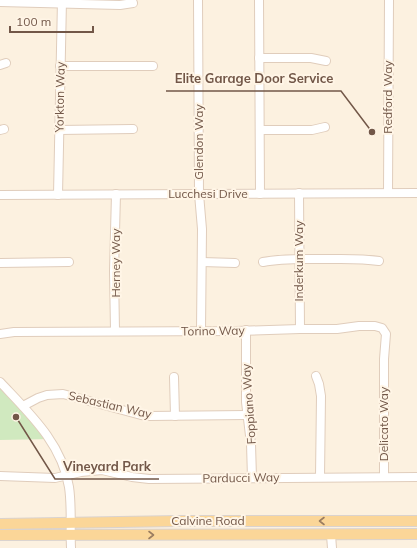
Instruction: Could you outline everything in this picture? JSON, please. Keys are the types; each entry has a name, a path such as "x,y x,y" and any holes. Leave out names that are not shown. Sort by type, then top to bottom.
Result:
{"main road":[{"name":"Calvine Road","path":"0,524 413,521"},
{"path":"331,534 338,528 391,527 413,521"},
{"path":"70,536 77,529 130,529 141,522"},
{"path":"0,534 9,530 63,530 70,523"},
{"name":"Calvine Road","path":"0,534 70,536 417,534"}],"street":[{"name":"Glendon Way","path":"198,0 199,194 202,229 201,331"},
{"path":"259,0 260,194"},
{"name":"Redford Way","path":"388,193 389,0"},
{"path":"0,2 62,2 120,5 133,2"},
{"name":"Yorkton Way","path":"58,195 62,2"},
{"path":"259,58 311,58 326,61"},
{"path":"60,66 153,66"},
{"path":"260,130 312,130 325,127"},
{"path":"59,130 133,129"},
{"name":"Lucchesi Drive","path":"0,195 417,193"},
{"name":"Herney Way","path":"116,194 114,271 116,331"},
{"name":"Inderkum Way","path":"299,194 300,328"},
{"path":"263,262 299,259 367,259 379,261"},
{"path":"0,263 69,262"},
{"path":"202,262 235,262"},
{"name":"Torino Way","path":"0,334 14,332 201,331 300,328 337,329 359,326 375,326 382,328 386,334 384,370"},
{"name":"Foppiano Way","path":"246,330 247,415 252,455 252,478"},
{"name":"Delicato Way","path":"384,370 384,477"},
{"path":"174,376 174,416"},
{"path":"316,376 321,396 320,478"},
{"path":"0,382 43,429 57,451 67,476 70,500 71,548"},
{"name":"Sebastian Way","path":"23,406 47,395 64,394 141,415 247,415"},
{"name":"Parducci Way","path":"0,476 55,478 81,472 102,470 132,477 149,479 417,477"},
{"path":"331,534 332,548"}],"green space":[{"path":"0,382 51,439 0,440"}],"place":[{"name":"Elite Garage Door Service","path":"372,132"},
{"name":"Vineyard Park","path":"16,417"}]}
